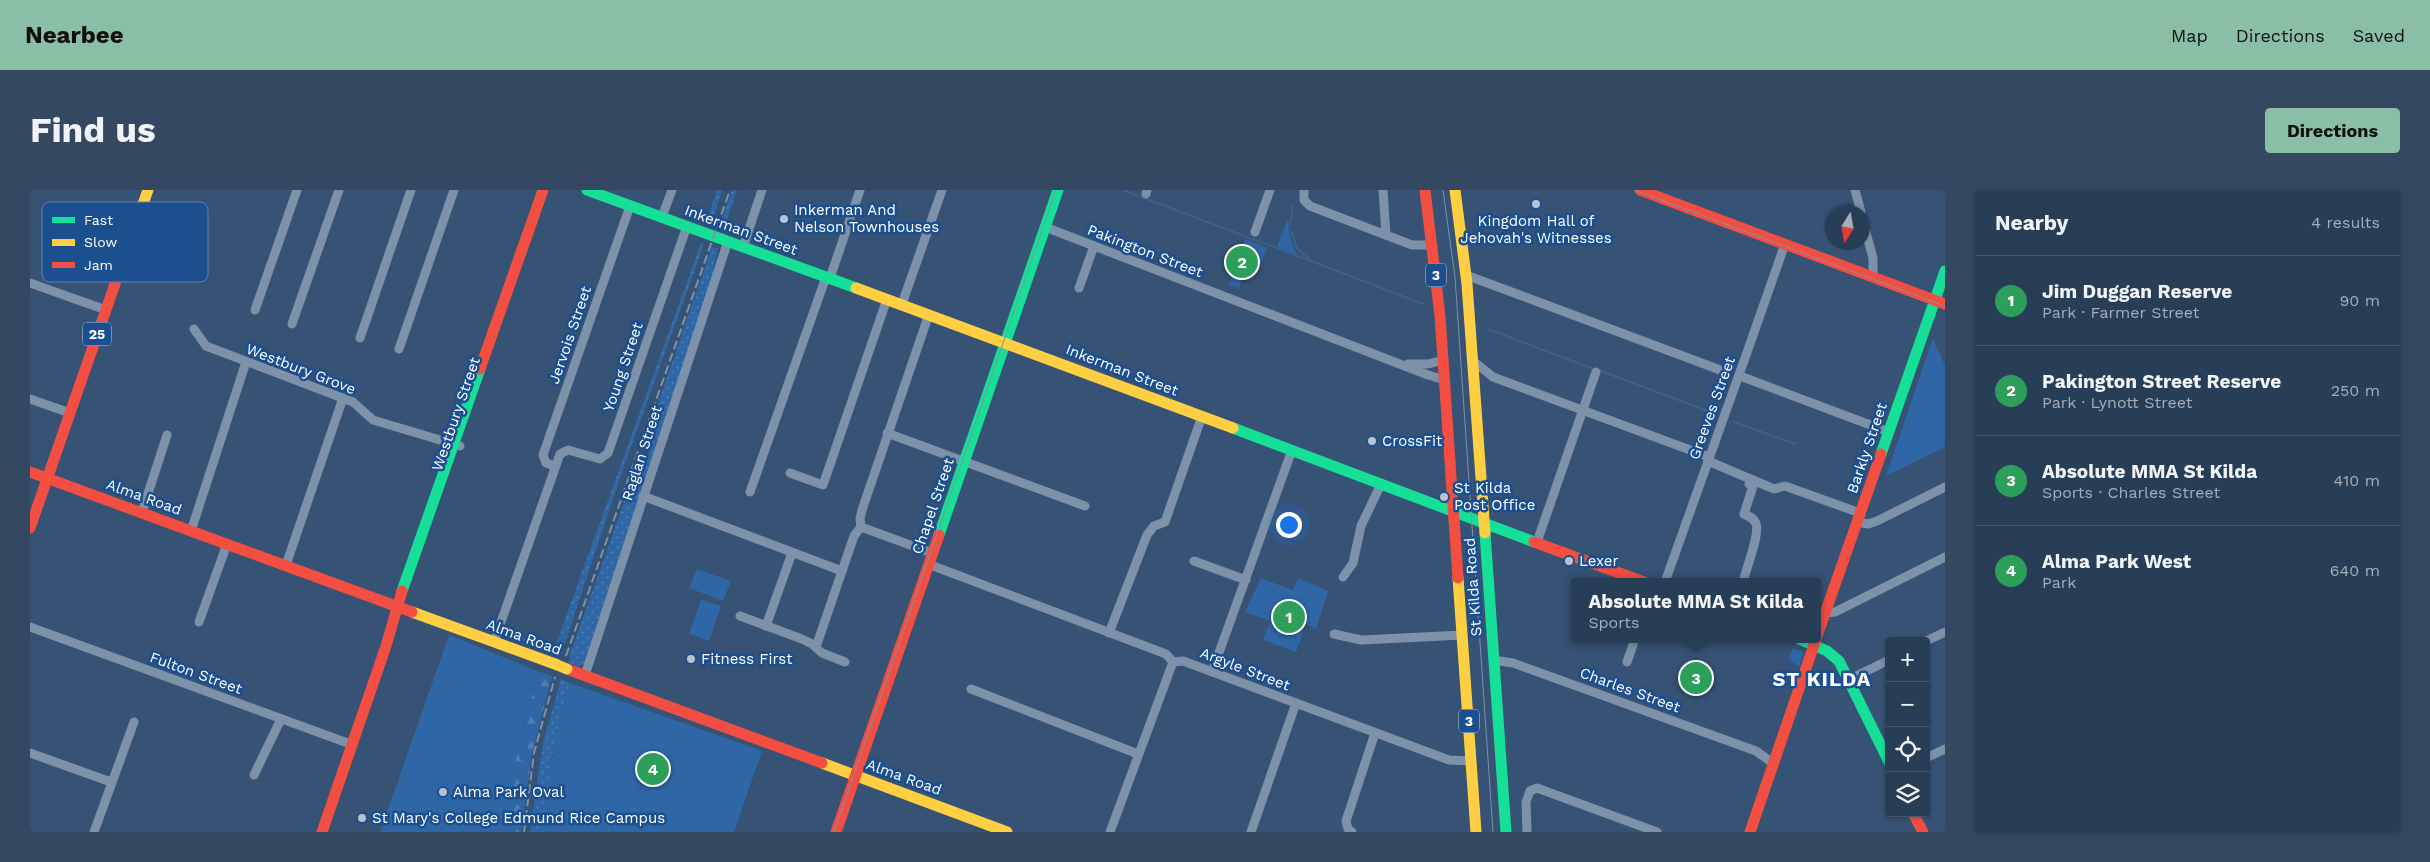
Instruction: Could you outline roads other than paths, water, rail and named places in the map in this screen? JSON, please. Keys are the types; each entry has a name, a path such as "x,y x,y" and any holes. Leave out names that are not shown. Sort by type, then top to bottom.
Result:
{"main road":[{"name":"25","path":"144,202 148,190"},
{"name":"Westbury Street","path":"322,832 386,646 401,608 543,190"},
{"name":"Westbury Street","path":"457,445 551,190"},
{"name":"Inkerman Street","path":"587,190 1006,342 1633,578"},
{"name":"Chapel Street","path":"836,832 1058,190"},
{"name":"St Kilda Road","path":"1425,190 1433,245 1444,360 1476,832"},
{"name":"St Kilda Road","path":"1454,190 1466,275 1506,832"},
{"path":"1640,190 1940,302"},
{"name":"Barkly Street","path":"1821,625 1888,432 1940,302 1945,271"},
{"name":"25","path":"30,528 116,282"},
{"name":"Alma Road","path":"30,472 1007,832"},
{"name":"Barkly Street","path":"1750,832 1815,643"},
{"path":"1819,643 1839,661 1885,754"},
{"path":"1916,817 1922,832"}],"street":[{"path":"255,310 297,190"},
{"path":"292,324 339,190"},
{"path":"360,338 412,190"},
{"path":"399,350 454,190"},
{"path":"662,217 672,190"},
{"path":"743,246 762,190"},
{"path":"750,492 860,190"},
{"path":"902,304 942,190"},
{"path":"1255,232 1270,190"},
{"path":"1304,190 1304,200 1310,206 1416,246 1433,245"},
{"path":"1383,190 1386,235"},
{"path":"1855,190 1859,205"},
{"name":"Jervois Street","path":"555,466 546,463 543,455 630,206"},
{"name":"Young Street","path":"555,466 560,454 566,450 600,460 606,456 687,226"},
{"name":"Pakington Street","path":"1045,227 1403,364 1429,376 1445,380"},
{"name":"Raglan Street","path":"585,675 642,496 728,241"},
{"name":"Greeves Street","path":"1666,578 1708,459 1740,376 1784,244"},
{"path":"1079,288 1094,246"},
{"path":"1870,247 1873,258 1872,277"},
{"path":"1466,275 1723,371"},
{"path":"30,283 106,310"},
{"path":"790,473 823,485 887,299"},
{"path":"816,647 855,531 861,527 862,510 929,314"},
{"name":"Westbury Grove","path":"194,330 206,346 353,402 374,420 457,445"},
{"name":"Pakington Street","path":"1403,364 1428,364 1444,360"},
{"path":"1472,360 1493,377 1708,459 1774,489 1785,486 1859,517 1868,524 1877,522 1945,488"},
{"path":"191,530 246,362"},
{"path":"1537,542 1596,372"},
{"path":"1740,376 1888,432"},
{"path":"1474,385 1483,378 1493,377"},
{"path":"286,565 343,398"},
{"path":"30,399 70,413"},
{"path":"1109,633 1147,535 1152,528 1165,522 1202,416"},
{"path":"887,433 1085,506"},
{"path":"142,512 166,435"},
{"path":"1212,672 1292,450"},
{"path":"494,642 555,466"},
{"path":"1343,577 1353,563 1361,526 1381,484"},
{"path":"1744,578 1757,534 1756,525 1752,518 1744,514 1754,486 1749,484"},
{"path":"642,496 842,571"},
{"name":"Argyle Street","path":"861,527 1109,633 1166,654 1173,662 1184,661 1449,760 1471,761"},
{"path":"199,622 227,544"},
{"path":"766,626 792,552"},
{"path":"1825,613 1835,612 1945,557"},
{"path":"1194,561 1246,580"},
{"path":"740,616 802,638 822,653 844,662"},
{"name":"Fulton Street","path":"30,627 353,745"},
{"path":"1930,639 1945,632"},
{"path":"1334,634 1361,640 1463,636"},
{"path":"1627,662 1634,643"},
{"name":"Charles Street","path":"1493,660 1507,661 1776,758"},
{"path":"1110,832 1173,662"},
{"path":"1850,680 1885,662"},
{"path":"971,689 1138,754"},
{"path":"1251,832 1296,703"},
{"path":"254,775 280,719"},
{"path":"94,832 134,722"},
{"path":"1352,832 1348,829 1346,821 1375,733"},
{"path":"1930,756 1945,749"},
{"path":"30,753 111,782"},
{"path":"1527,832 1526,797 1530,791 1537,788 1657,832"}],"waterway":[{"path":"1123,190 1311,261"},
{"path":"1290,225 1293,206"},
{"path":"1291,231 1297,248 1311,261 1423,304"},
{"path":"1488,329 1594,369"},
{"path":"1598,370 1716,414"},
{"path":"1734,422 1796,444"}],"tram line":[{"path":"834,832 1056,190"},
{"path":"1443,190 1455,277 1493,832"},
{"path":"1634,190 1945,306"}],"railway":[{"path":"566,656 730,190"},
{"path":"524,832 534,753 555,677"}],"place":[{"name":"Kingdom Hall of Jehovah's Witnesses","path":"1536,204"},
{"name":"Inkerman And Nelson Townhouses","path":"784,219"},
{"name":"Pakington Street Reserve","path":"1242,262"},
{"name":"CrossFit","path":"1372,441"},
{"name":"St Kilda Post Office","path":"1444,497"},
{"name":"Lexer","path":"1569,561"},
{"name":"Jim Duggan Reserve","path":"1289,617"},
{"name":"Fitness First","path":"691,659"},
{"name":"Absolute MMA St Kilda","path":"1696,678"},
{"name":"Alma Park West","path":"653,769"},
{"name":"Alma Park Oval","path":"443,792"},
{"name":"St Mary's College Edmund Rice Campus","path":"362,818"}],"district":[{"name":"ST KILDA","path":"1822,679"}]}
